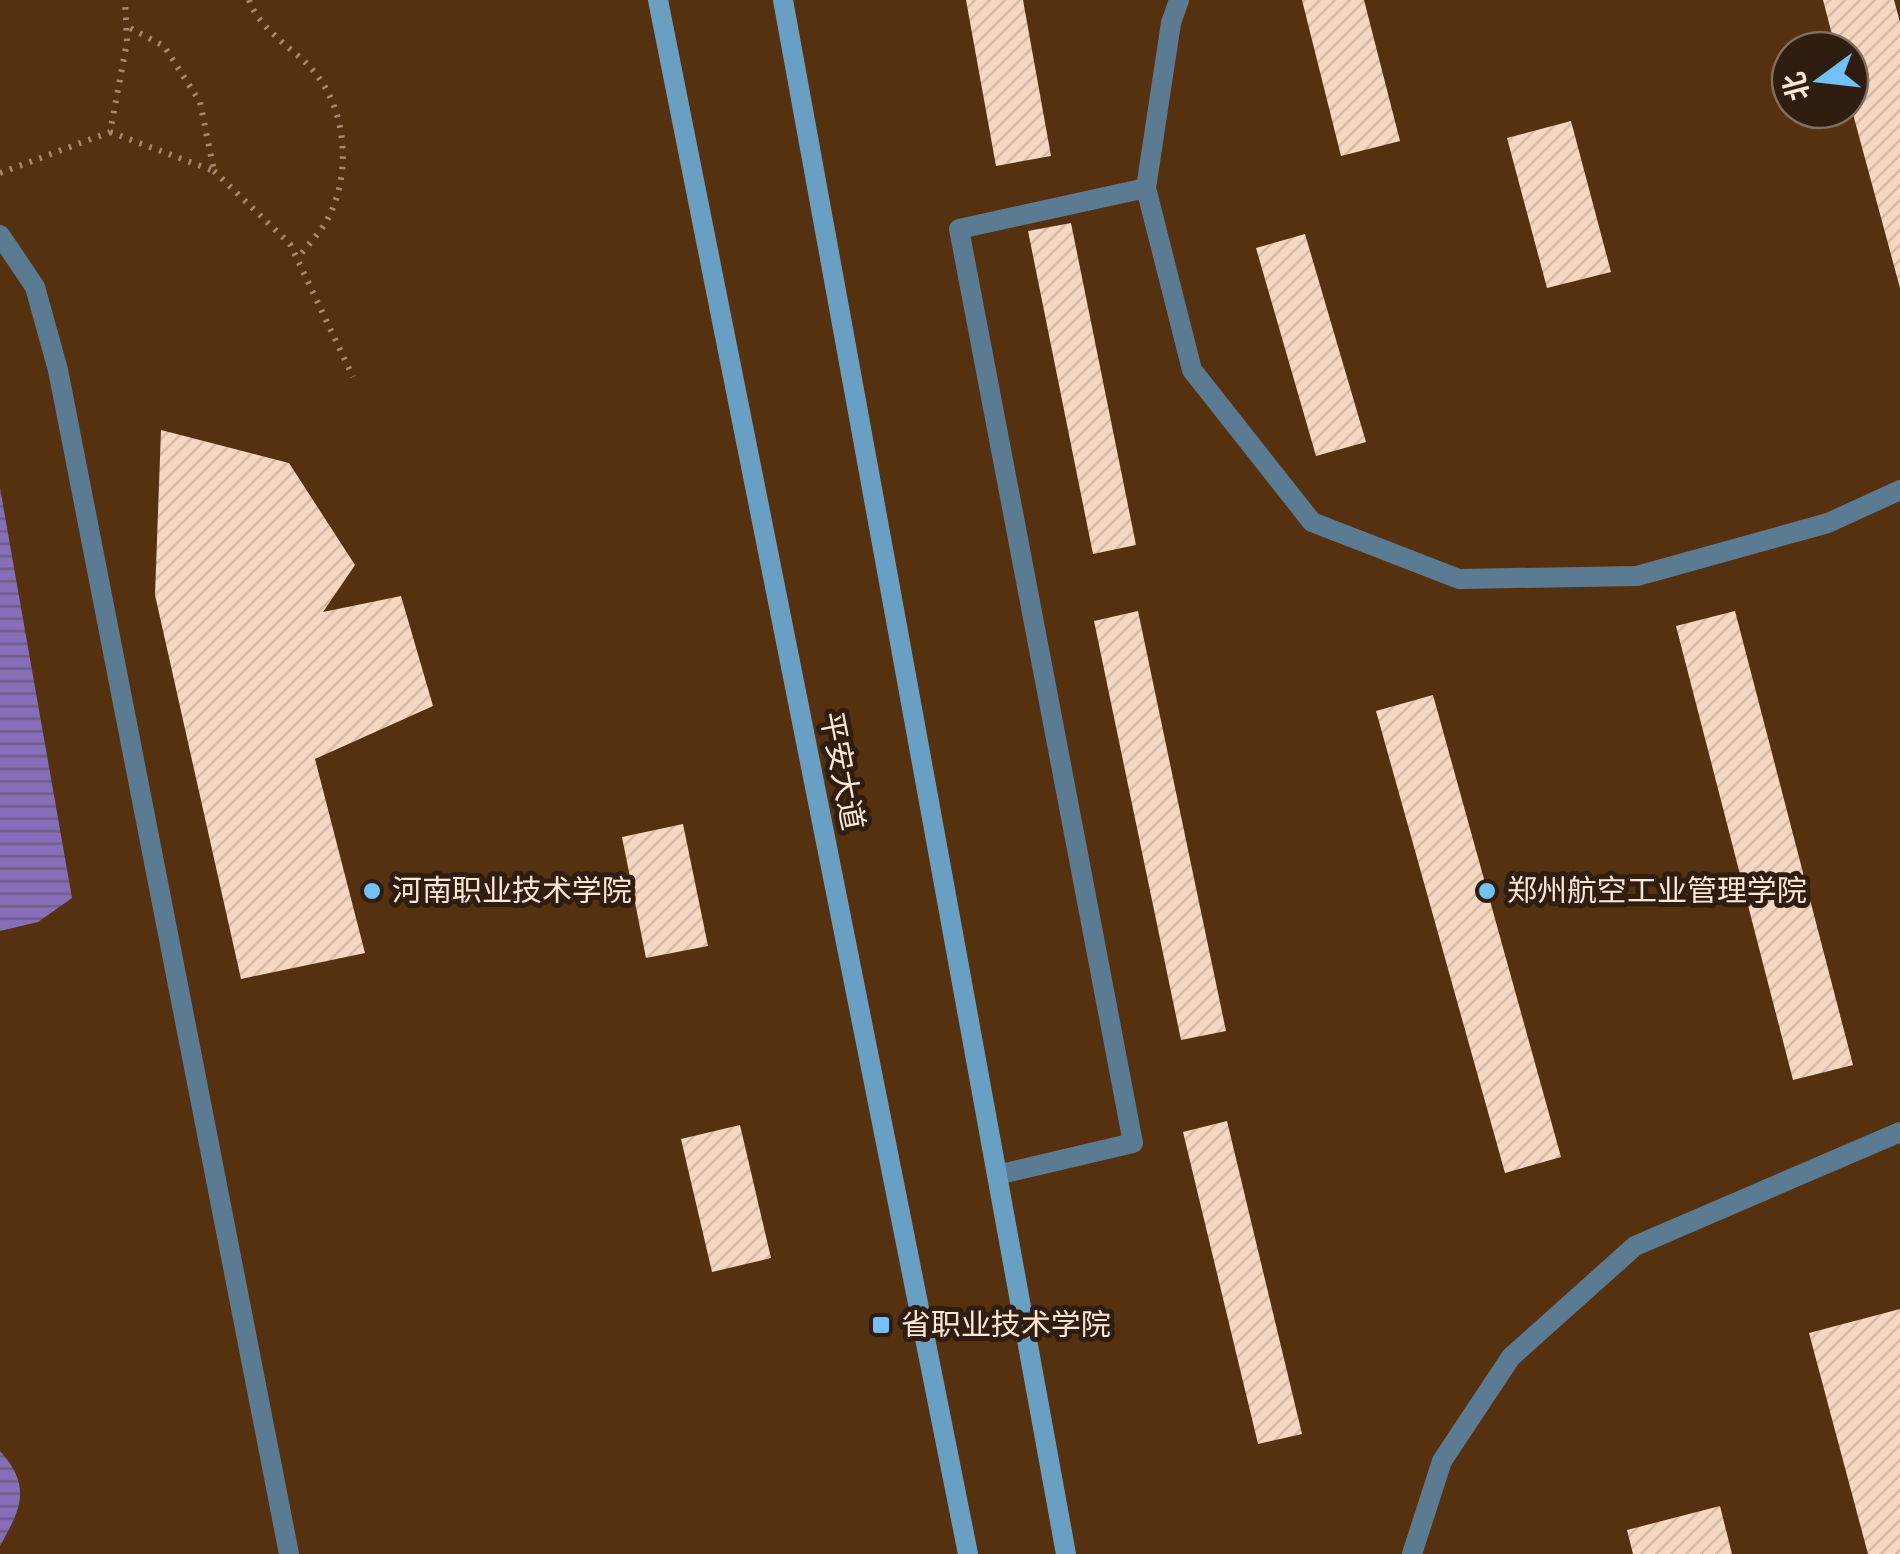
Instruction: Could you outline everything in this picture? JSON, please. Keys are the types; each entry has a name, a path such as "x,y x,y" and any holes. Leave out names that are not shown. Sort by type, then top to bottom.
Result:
{"main road":[{"name":"平安大道","path":"658,0 968,1554"},
{"path":"782,0 1066,1554"}],"street":[{"path":"1179,0 1171,22 1146,188 1192,370 1312,522 1459,578 1637,576 1828,523 1900,490"},
{"path":"996,1175 1132,1144 959,229 1146,188"},
{"path":"0,235 36,287 58,370 289,1554"},
{"path":"1412,1554 1442,1461 1511,1357 1635,1246 1900,1132"}],"path":[{"path":"110,132 126,26 124,0"},
{"path":"249,0 273,34 310,66 338,108 343,169 327,221 297,259"},
{"path":"126,26 164,46 200,102 214,171"},
{"path":"0,173 110,132 214,171 290,244 353,376"}],"shaded area":[{"path":"0,488 72,898 38,922 0,931"},
{"path":"0,1451 16,1476 20,1498 0,1546"}],"building":[{"path":"966,0 1023,0 1051,156 996,166"},
{"path":"1302,0 1364,0 1400,141 1341,156"},
{"path":"1823,0 1894,0 1900,22 1900,288 1857,130 1870,130 1870,30 1831,30"},
{"path":"1571,121 1611,272 1547,288 1507,138"},
{"path":"1071,223 1136,545 1093,554 1028,231"},
{"path":"1305,234 1366,442 1316,456 1256,248"},
{"path":"161,430 289,463 355,565 323,612 401,596 433,706 315,759 365,953 241,979 155,595"},
{"path":"1138,611 1226,1031 1181,1040 1094,621"},
{"path":"1735,611 1853,1065 1793,1080 1676,626"},
{"path":"1433,695 1561,1157 1505,1173 1376,711"},
{"path":"683,824 708,946 646,958 622,837"},
{"path":"1227,1121 1302,1434 1258,1444 1183,1132"},
{"path":"740,1125 771,1258 712,1272 681,1139"},
{"path":"1900,1309 1900,1554 1868,1554 1809,1333"},
{"path":"1720,1506 1732,1554 1633,1554 1627,1530"}],"place":[{"name":"河南职业技术学院","path":"372,891"},
{"name":"郑州航空工业管理学院","path":"1487,891"},
{"name":"省职业技术学院","path":"881,1325"}]}
